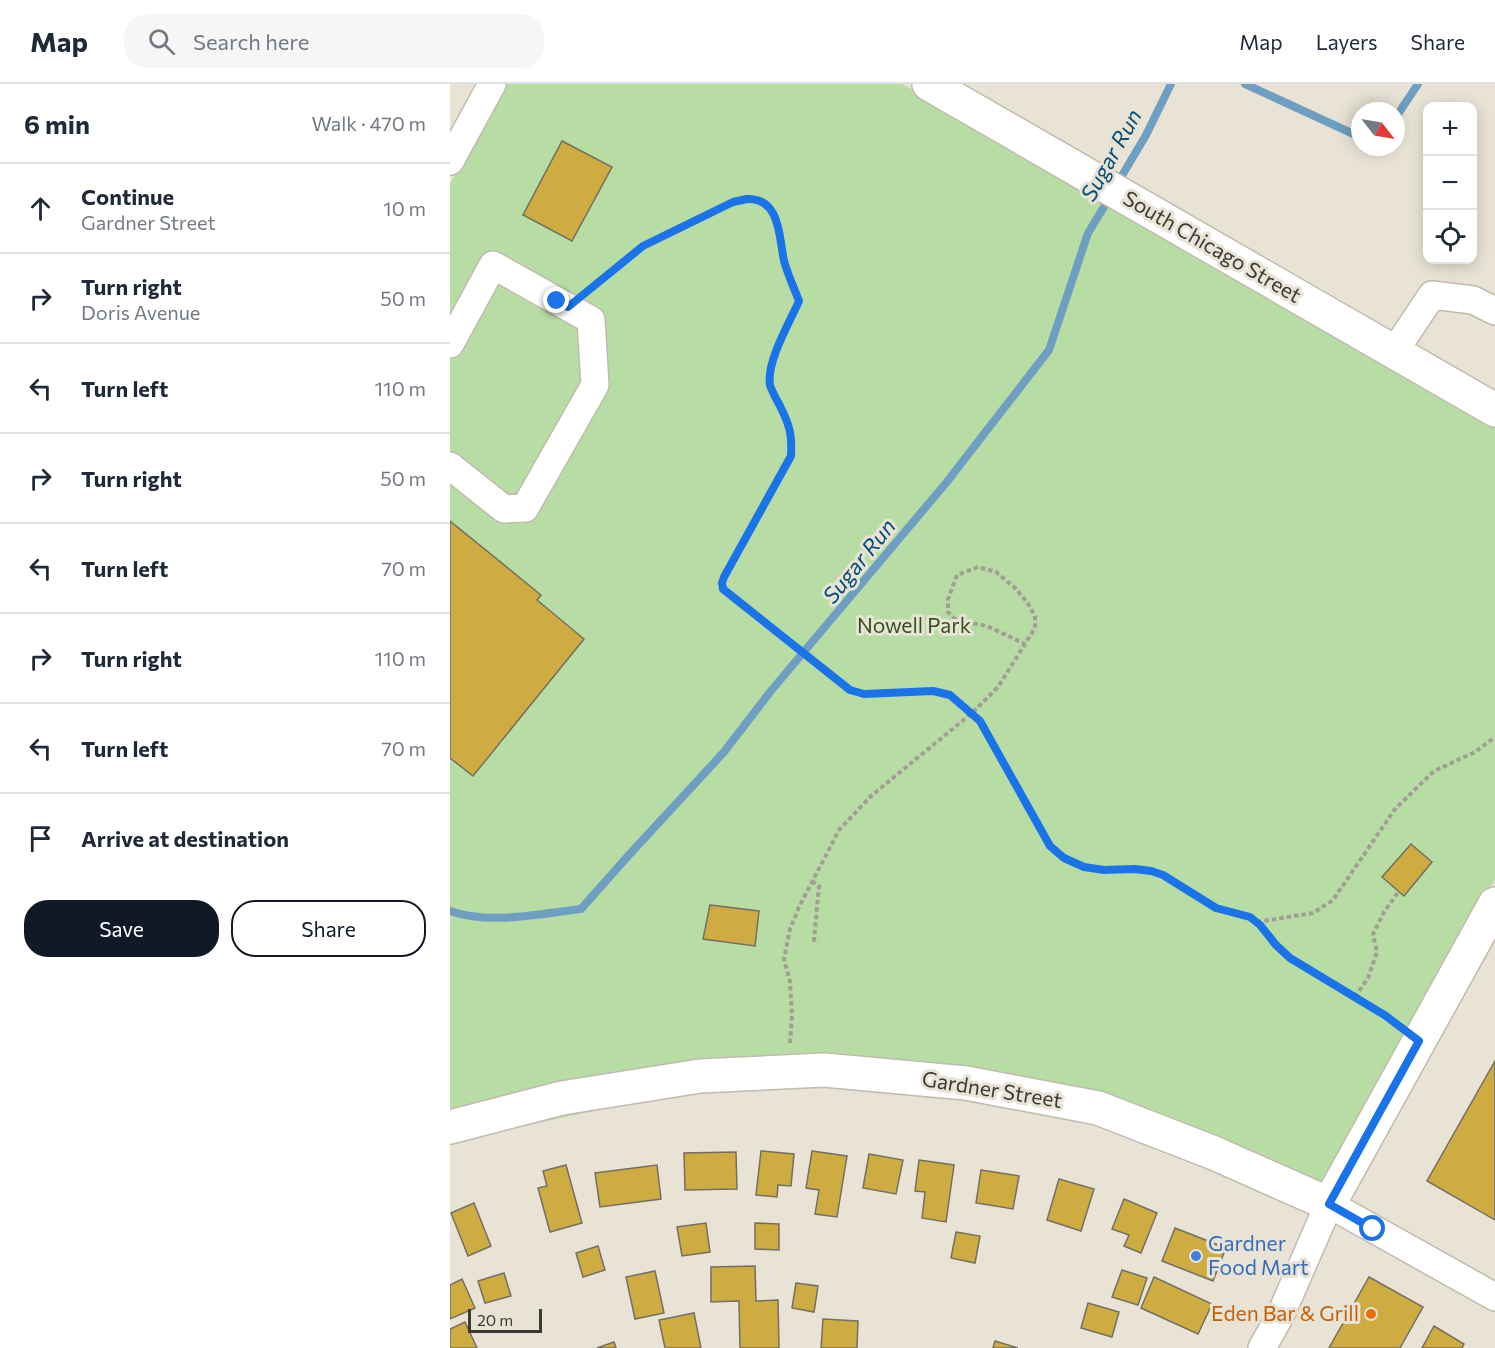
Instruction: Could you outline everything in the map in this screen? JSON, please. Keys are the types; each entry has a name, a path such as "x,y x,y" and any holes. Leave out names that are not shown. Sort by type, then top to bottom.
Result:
{"main road":[{"name":"South Chicago Street","path":"929,84 1495,410"},
{"path":"1329,1204 1419,1041 1491,921"},
{"name":"Gardner Street","path":"450,1127 562,1098 700,1076 824,1070 966,1083 1098,1108 1214,1153 1329,1204"}],"street":[{"path":"450,161 492,84"},
{"path":"450,344 493,265 591,320 595,385 525,508 504,509 450,466"},
{"path":"1394,352 1432,295 1473,300 1495,311"},
{"path":"1262,1348 1281,1314 1329,1204"},
{"name":"Gardner Street","path":"1329,1204 1495,1297"}],"path":[{"path":"568,307 643,246 733,202 748,199 760,201 770,208 777,218 785,263 799,301 774,356 770,371 771,386 788,422 792,438 791,456 722,583 723,589 850,690 864,694 933,691 950,695 980,721 1050,846 1064,858 1084,867 1104,870 1151,871 1163,875 1216,908 1250,917 1290,958 1386,1016 1419,1041"},
{"path":"789,1072 792,1016 790,982 784,958 790,929 839,830 871,796 972,713 998,687 1025,645 1035,628 1035,616 1028,602 996,572 978,567 957,575 948,599 948,612 956,620 987,626 1025,645"},
{"path":"1257,922 1313,913 1333,900 1395,809 1434,771 1475,752 1495,737"},
{"path":"813,881 819,886 814,940 819,941"},
{"path":"1355,997 1368,978 1377,952 1373,934 1384,912 1399,891"}],"green space":[{"name":"Nowell Park","path":"506,84 902,84 1495,425 1495,879 1311,1210 1084,1118 817,1081 690,1091 450,1141 450,184"}],"building":[{"path":"562,141 612,167 572,241 523,215"},
{"path":"450,521 541,595 537,600 584,639 473,776 450,758"},
{"path":"1411,844 1432,862 1404,896 1382,877"},
{"path":"710,905 759,911 755,946 703,939"},
{"path":"1495,1061 1495,1220 1427,1181"},
{"path":"761,1151 794,1154 791,1186 778,1185 777,1197 756,1195"},
{"path":"812,1151 847,1156 837,1217 815,1214 819,1190 806,1188"},
{"path":"736,1152 737,1189 685,1190 684,1153"},
{"path":"869,1154 903,1160 896,1194 863,1188"},
{"path":"919,1160 954,1165 946,1222 922,1218 925,1192 915,1191"},
{"path":"566,1165 582,1223 550,1232 538,1188 547,1186 543,1171"},
{"path":"657,1165 661,1199 600,1207 595,1173"},
{"path":"981,1170 1019,1176 1013,1209 976,1203"},
{"path":"1059,1179 1094,1189 1081,1231 1047,1220"},
{"path":"1124,1199 1157,1213 1141,1253 1124,1246 1129,1235 1112,1229"},
{"path":"474,1203 491,1246 468,1256 451,1213"},
{"path":"706,1223 710,1252 682,1256 677,1227"},
{"path":"755,1223 779,1224 779,1250 755,1249"},
{"path":"1175,1228 1226,1248 1213,1281 1162,1261"},
{"path":"956,1232 980,1236 975,1263 951,1258"},
{"path":"598,1246 605,1270 583,1277 576,1253"},
{"path":"755,1266 756,1301 778,1300 779,1348 740,1348 739,1301 711,1302 711,1267"},
{"path":"1122,1270 1147,1278 1138,1305 1112,1297"},
{"path":"655,1271 664,1313 635,1319 626,1277"},
{"path":"504,1273 511,1296 485,1303 478,1281"},
{"path":"1154,1277 1212,1304 1198,1334 1141,1308"},
{"path":"1369,1277 1423,1307 1400,1348 1329,1348"},
{"path":"462,1279 475,1308 450,1319 450,1285"},
{"path":"796,1283 818,1286 814,1312 792,1308"},
{"path":"1088,1303 1119,1312 1112,1337 1081,1328"},
{"path":"694,1313 701,1348 665,1348 659,1320"},
{"path":"823,1319 858,1321 857,1348 821,1348"},
{"path":"465,1322 477,1348 450,1348 450,1329"},
{"path":"1434,1326 1464,1344 1462,1348 1422,1348"},
{"path":"995,1341 1018,1348 993,1348"},
{"path":"614,1342 616,1348 597,1348"}],"waterway":[{"name":"Sugar Run","path":"1117,184 1146,135 1171,84"},
{"name":"Sugar Run","path":"1245,84 1351,133"},
{"name":"Sugar Run","path":"1405,104 1418,84"},
{"name":"Sugar Run","path":"450,911 498,918 581,909 724,752 770,692 946,483 1049,350 1088,233 1110,197"}],"place":[{"name":"Gardner Food Mart","path":"1196,1256"},
{"name":"Eden Bar & Grill","path":"1371,1314"}],"route":[{"path":"557,301 568,307 643,246 733,202 748,199 760,201 770,208 777,218 785,263 799,301 774,356 770,371 771,386 788,422 792,438 791,456 724,577 723,589 850,690 864,694 933,691 950,695 980,721 1050,846 1064,858 1084,867 1104,870 1151,871 1163,875 1216,908 1250,917 1290,958 1386,1016 1419,1041 1329,1204 1373,1229"}]}
